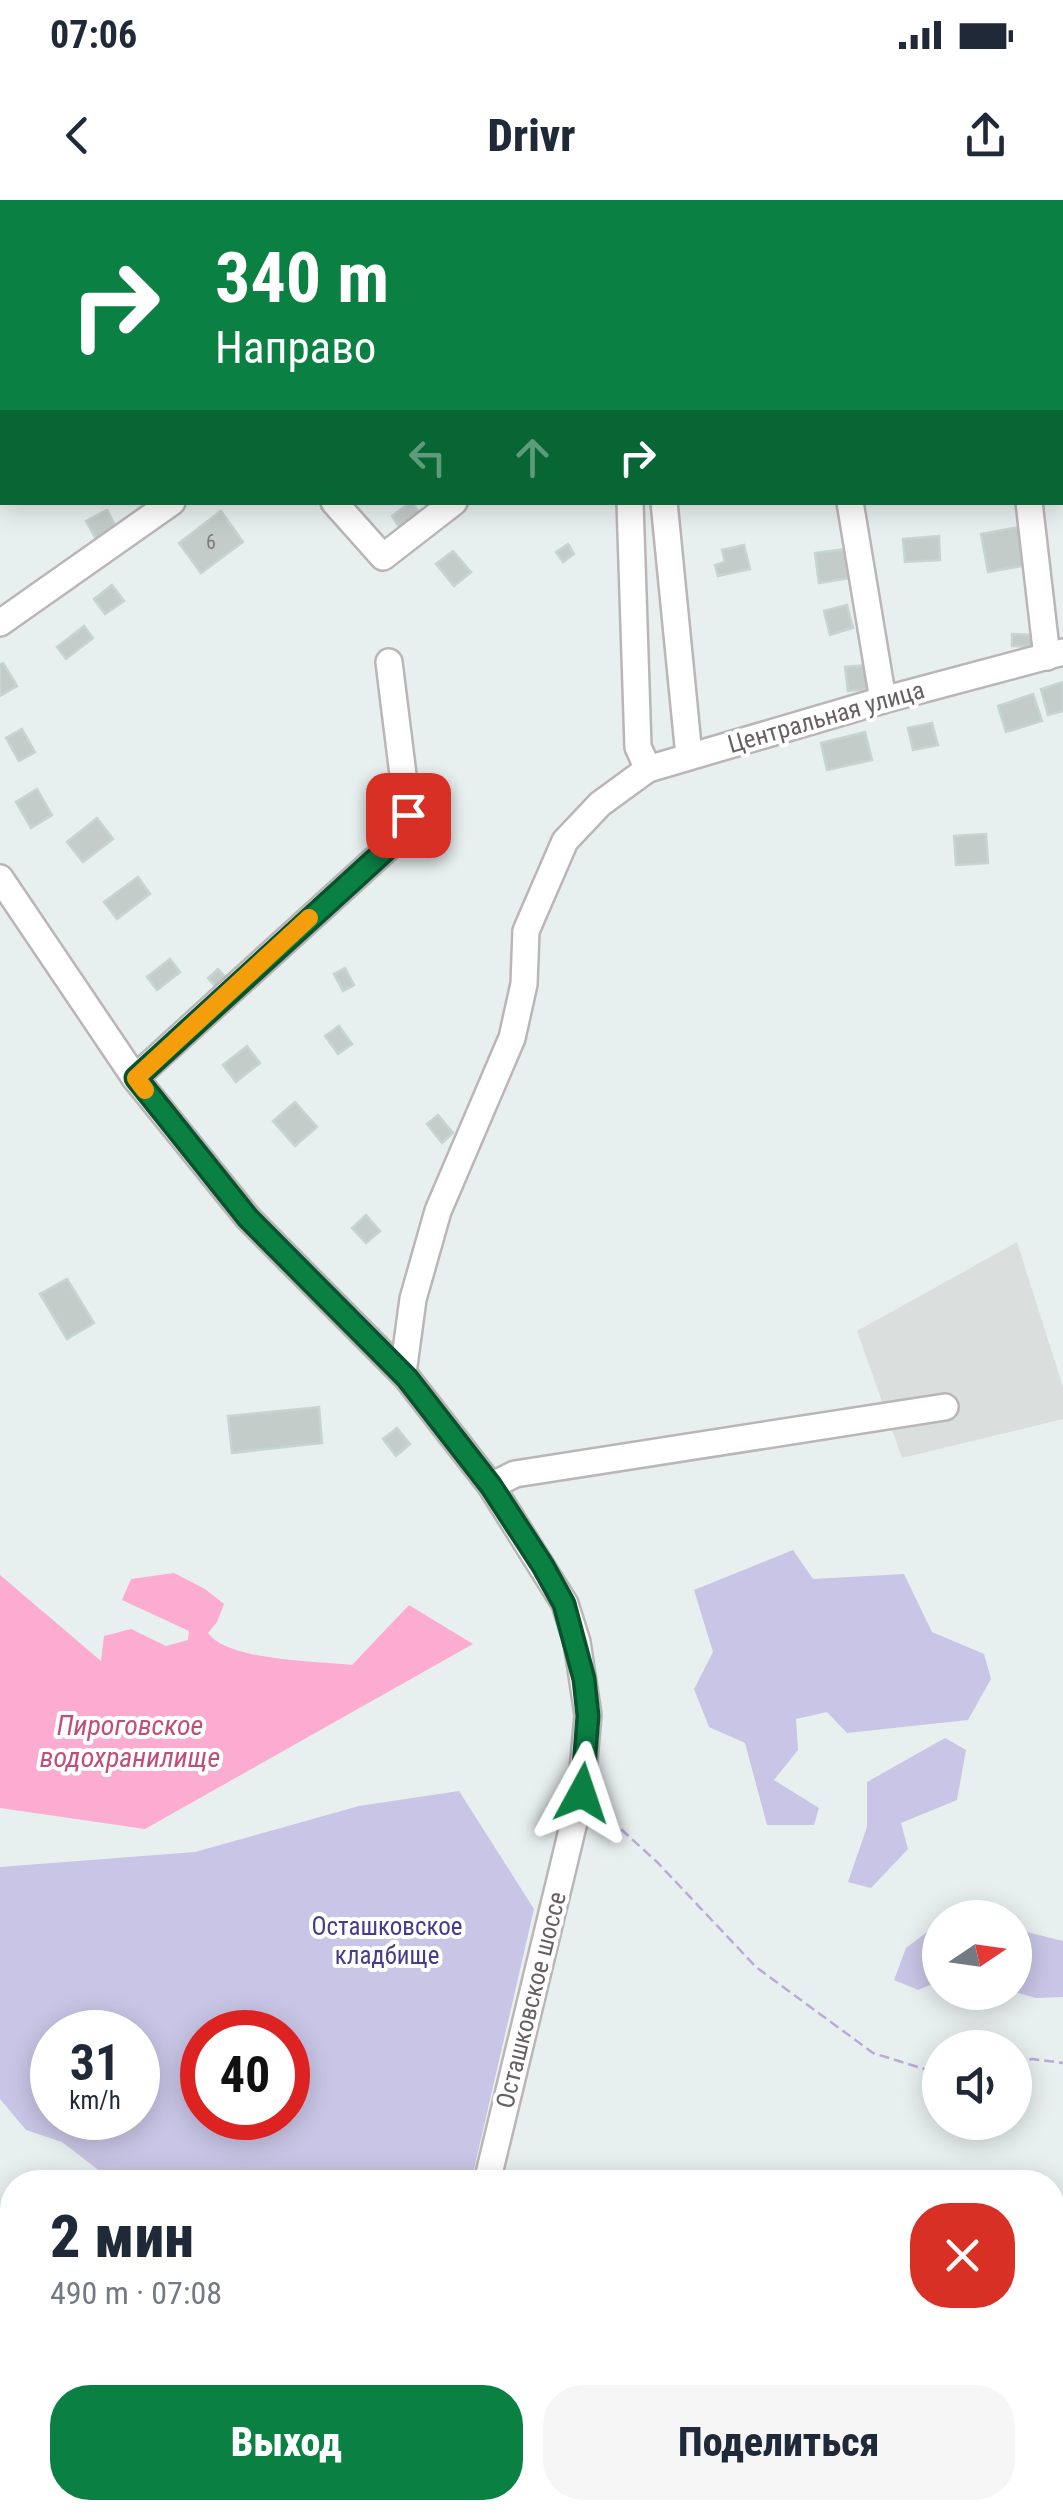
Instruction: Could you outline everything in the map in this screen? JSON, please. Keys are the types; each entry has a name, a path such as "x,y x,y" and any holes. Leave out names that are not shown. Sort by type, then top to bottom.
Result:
{"street":[{"path":"0,623 168,505"},
{"path":"337,505 383,557 450,505"},
{"path":"630,505 638,747 648,769"},
{"path":"664,505 690,756"},
{"path":"850,505 883,700"},
{"path":"1030,505 1055,654"},
{"name":"Центральная улица","path":"402,1373 413,1299 438,1212 512,1038 524,984 526,931 566,841 600,804 648,769 1055,654"},
{"path":"136,1078 403,834 408,815 389,662"},
{"name":"Осташковское шоссе","path":"0,878 136,1078 248,1218 402,1373 491,1486 564,1604 577,1642 588,1716 582,1793 490,2170"},
{"path":"491,1486 515,1474 945,1407"}],"path":[{"path":"582,1793 658,1864 756,1967 873,2053 922,2068"},
{"path":"1032,2059 1063,2064"}],"shaded area":[{"path":"1017,1242 1063,1387 1063,1419 902,1458 857,1331"}],"green space":[{"path":"793,1550 813,1579 904,1574 932,1632 984,1654 991,1679 968,1720 847,1733 827,1712 796,1719 798,1750 774,1780 819,1808 814,1825 767,1825 745,1743 709,1727 694,1689 713,1652 694,1590"},
{"path":"945,1738 966,1750 957,1800 901,1823 908,1849 871,1888 848,1882 867,1827 867,1782"},
{"name":"Осташковское кладбище","path":"459,1791 534,1909 474,2170 98,2170 56,2140 160,2140 160,2010 30,2010 30,2131 26,2130 0,2099 0,1867 195,1852 359,1806"},
{"path":"1032,1933 1063,1941 1063,1997 1032,1997"},
{"path":"922,1936 922,1988 918,1990 894,1980 906,1948"}],"water":[{"name":"Пироговское водохранилище","path":"174,1573 224,1604 208,1633 218,1642 253,1654 352,1665 409,1605 473,1644 145,1829 0,1808 0,1575 101,1661 104,1636 131,1629 166,1646 188,1640 189,1631 122,1600 131,1579"}],"building":[{"path":"413,505 427,522 405,536 392,516"},
{"path":"107,510 116,527 96,539 86,521"},
{"path":"221,511 243,542 201,573 179,543"},
{"path":"1020,527 1027,565 988,572 981,534"},
{"path":"939,536 940,560 905,562 903,539"},
{"path":"568,544 574,554 563,562 556,552"},
{"path":"744,545 750,569 718,576 715,565 725,562 722,550"},
{"path":"846,549 850,578 819,583 815,553"},
{"path":"453,551 471,572 454,586 436,564"},
{"path":"112,585 124,601 105,614 94,599"},
{"path":"847,605 853,628 830,635 824,611"},
{"path":"84,626 93,638 66,659 57,647"},
{"path":"1012,634 1035,635 1035,647 1012,646"},
{"path":"3,663 17,686 0,696 0,665"},
{"path":"867,665 870,689 848,691 845,667"},
{"path":"1063,682 1063,711 1048,715 1041,689"},
{"path":"1033,694 1042,721 1006,732 998,706"},
{"path":"932,723 938,745 913,750 908,728"},
{"path":"22,729 35,752 19,761 6,738"},
{"path":"865,732 872,760 827,770 821,743"},
{"path":"37,789 52,815 31,828 16,802"},
{"path":"97,818 113,839 83,862 67,842"},
{"path":"986,834 988,863 956,865 954,836"},
{"path":"138,877 150,894 117,919 104,902"},
{"path":"170,959 180,972 157,990 147,977"},
{"path":"345,968 354,985 343,991 334,974"},
{"path":"218,969 230,982 220,992 208,978"},
{"path":"339,1026 352,1044 338,1054 325,1036"},
{"path":"247,1046 260,1063 236,1082 223,1065"},
{"path":"295,1102 317,1127 295,1146 273,1121"},
{"path":"438,1115 453,1133 442,1143 427,1124"},
{"path":"366,1215 380,1231 366,1243 352,1228"},
{"path":"67,1279 94,1323 67,1339 40,1294"},
{"path":"319,1407 322,1443 232,1453 228,1416"},
{"path":"397,1428 410,1444 396,1456 383,1439"}],"slow traffic":[{"path":"145,1090 136,1078 309,918"}],"route":[{"path":"408,815 403,834 136,1078 248,1218 407,1378 491,1486 543,1566 564,1604 584,1679 588,1716 582,1793"}]}
